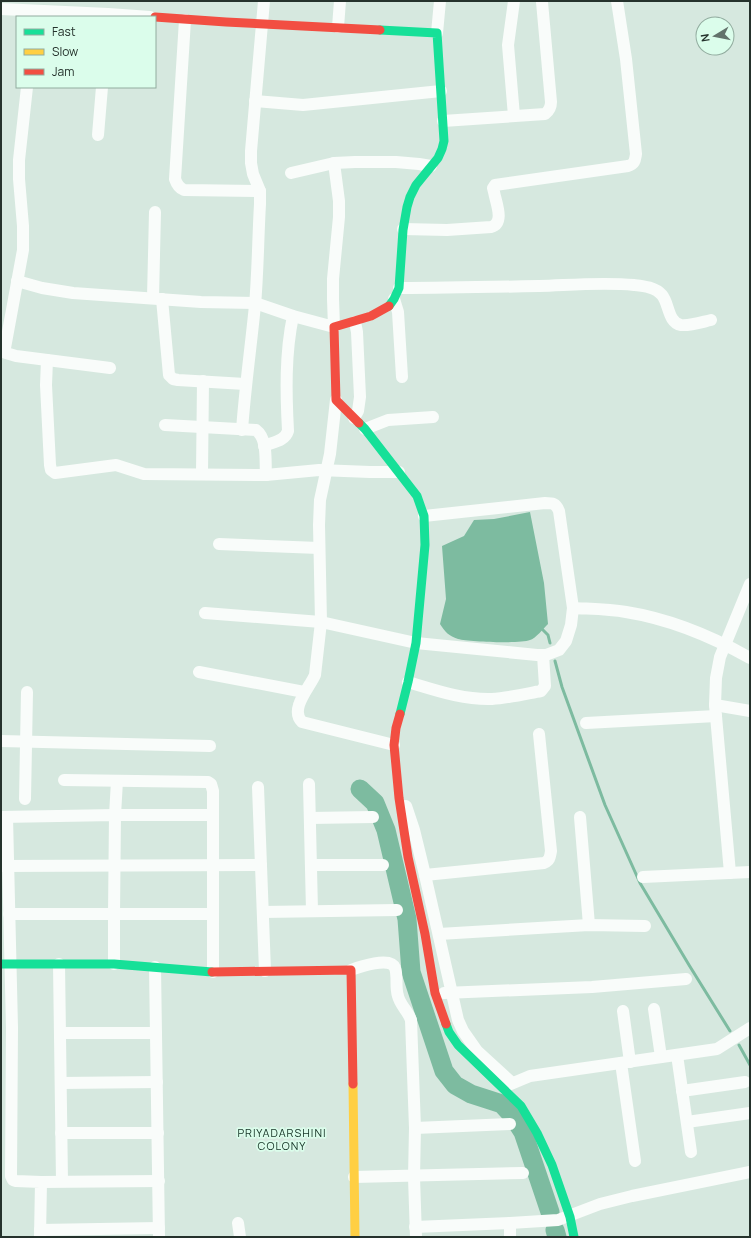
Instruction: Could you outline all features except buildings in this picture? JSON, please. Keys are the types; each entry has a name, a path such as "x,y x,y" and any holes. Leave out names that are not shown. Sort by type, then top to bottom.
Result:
{"street":[{"path":"242,430 245,384 252,339 255,303 260,191 253,174 251,164 264,1"},
{"path":"338,27 340,1"},
{"path":"402,377 396,294 406,210 410,197 417,184 442,151 444,140 437,33 440,1"},
{"path":"514,1 508,45 514,116"},
{"path":"403,229 436,230 496,226 499,223 499,218 493,188 495,185 628,166 633,164 636,154 626,59 617,1"},
{"path":"443,121 545,114 549,111 551,107 551,94 542,2"},
{"path":"1,9 129,16"},
{"path":"156,17 262,25 338,27 437,33"},
{"path":"185,20 175,179 176,184 179,188 184,190 260,191"},
{"path":"27,88 19,160 23,250 5,348 6,353 16,356 110,368"},
{"path":"98,135 102,88"},
{"path":"255,101 291,105 308,104 441,90"},
{"path":"291,173 334,163 396,162 431,166"},
{"path":"334,163 340,201 333,279 336,400 330,454 320,500 319,548 321,622 315,675 304,692 297,714 302,722 394,745"},
{"path":"155,212 157,298 167,370 169,375 173,379 178,380 245,384"},
{"path":"17,281 42,288 73,293 200,302 255,303 293,316 334,327 355,322 380,311 391,304 396,294"},
{"path":"396,294 509,287 616,284 650,288 658,292 662,296 672,319 675,323 680,325 711,320"},
{"path":"264,446 282,440 286,437 288,432 287,354 293,316"},
{"path":"354,418 358,411 360,397 357,332 355,322"},
{"path":"47,360 46,385 50,465 51,470 55,473 99,466 116,465 144,474 266,474 314,470 399,472"},
{"path":"202,473 204,427 203,381"},
{"path":"336,400 365,429 399,472 417,496 424,516 425,545 416,643 396,728 394,745 399,798 408,857 426,934 435,993 449,1032 458,1046 507,1085"},
{"path":"365,429 395,418 433,417"},
{"path":"165,425 256,430 262,437 266,474"},
{"path":"205,613 321,622 416,643 537,655 544,655 559,650 566,641 571,625 573,608 559,511 557,506 552,503 545,503 424,516"},
{"path":"220,544 319,548"},
{"path":"730,873 715,710 716,678 725,644 750,584"},
{"path":"573,608 625,612 663,620 690,628 725,644 750,658"},
{"path":"408,682 455,696 473,698 493,699 541,691 545,686 544,655"},
{"path":"199,672 304,692"},
{"path":"25,799 28,692"},
{"path":"586,723 715,710 750,712"},
{"path":"425,875 544,863 548,861 551,851 539,734"},
{"path":"1,741 210,746"},
{"path":"64,780 208,782 211,784 213,815 213,972"},
{"path":"114,964 114,865 117,780"},
{"path":"309,784 312,911"},
{"path":"258,787 265,971"},
{"path":"399,798 407,806 410,813 458,1020 463,1031 477,1051 507,1085 537,1133 552,1165 570,1216 574,1237"},
{"path":"158,1181 41,1182 16,1181 13,1180 11,1176 6,1124 6,964 9,914 5,866 4,817 115,814 213,815"},
{"path":"310,818 374,817"},
{"path":"580,817 589,925"},
{"path":"5,866 261,865"},
{"path":"311,865 383,865"},
{"path":"643,877 750,872"},
{"path":"263,912 397,910"},
{"path":"9,914 212,914"},
{"path":"439,934 589,925 645,926"},
{"path":"6,964 114,964 213,972 351,970 376,963 393,964 396,968 397,995 411,1020 415,1128 414,1176 416,1232 558,1220 600,1204 750,1172"},
{"path":"59,964 62,1181"},
{"path":"41,1182 40,1233 159,1233 155,967"},
{"path":"351,970 355,1237"},
{"path":"435,993 592,987 686,979"},
{"path":"654,1009 661,1057"},
{"path":"622,1011 636,1161"},
{"path":"507,1085 530,1076 718,1049 750,1028"},
{"path":"60,1033 156,1033"},
{"path":"677,1055 691,1152"},
{"path":"61,1083 157,1082"},
{"path":"682,1091 745,1082"},
{"path":"687,1122 750,1113"},
{"path":"415,1128 510,1124"},
{"path":"61,1133 158,1133"},
{"path":"354,1177 523,1173"},
{"path":"238,1223 240,1237"},
{"path":"510,1223 510,1237"}],"shaded area":[{"path":"530,512 544,583 548,624 534,638 524,641 473,641 458,639 450,635 440,624 446,599 442,546 464,536 474,520 494,519"}],"waterway":[{"path":"540,627 548,635 550,643"},
{"path":"555,661 562,687 605,805 640,883 730,1031"},
{"path":"360,789 375,803 386,830 407,919 411,972 444,1071 455,1085 471,1094 502,1104 512,1115 523,1132 550,1212"},
{"path":"739,1045 750,1065"},
{"path":"555,1230 557,1237"}],"traffic: fast":[{"path":"380,30 437,33 444,141 438,158 416,185 410,197 403,230 399,288 389,306"},
{"path":"359,423 417,496 424,516 425,545 416,643 400,714"},
{"path":"1,964 114,964 212,972"},
{"path":"446,1024 449,1032 458,1045 521,1106 537,1133 552,1165 570,1217 574,1237"}],"traffic: slow":[{"path":"353,1084 355,1237"}],"traffic: jam":[{"path":"156,17 380,30"},
{"path":"359,423 336,400 334,327 371,316 389,306"},
{"path":"400,714 396,728 394,745 399,798 408,857 425,934 435,993 446,1024"},
{"path":"212,972 351,970 353,1084"}],"district":[{"name":"PRIYADARSHINI COLONY","path":"282,1138"}]}
